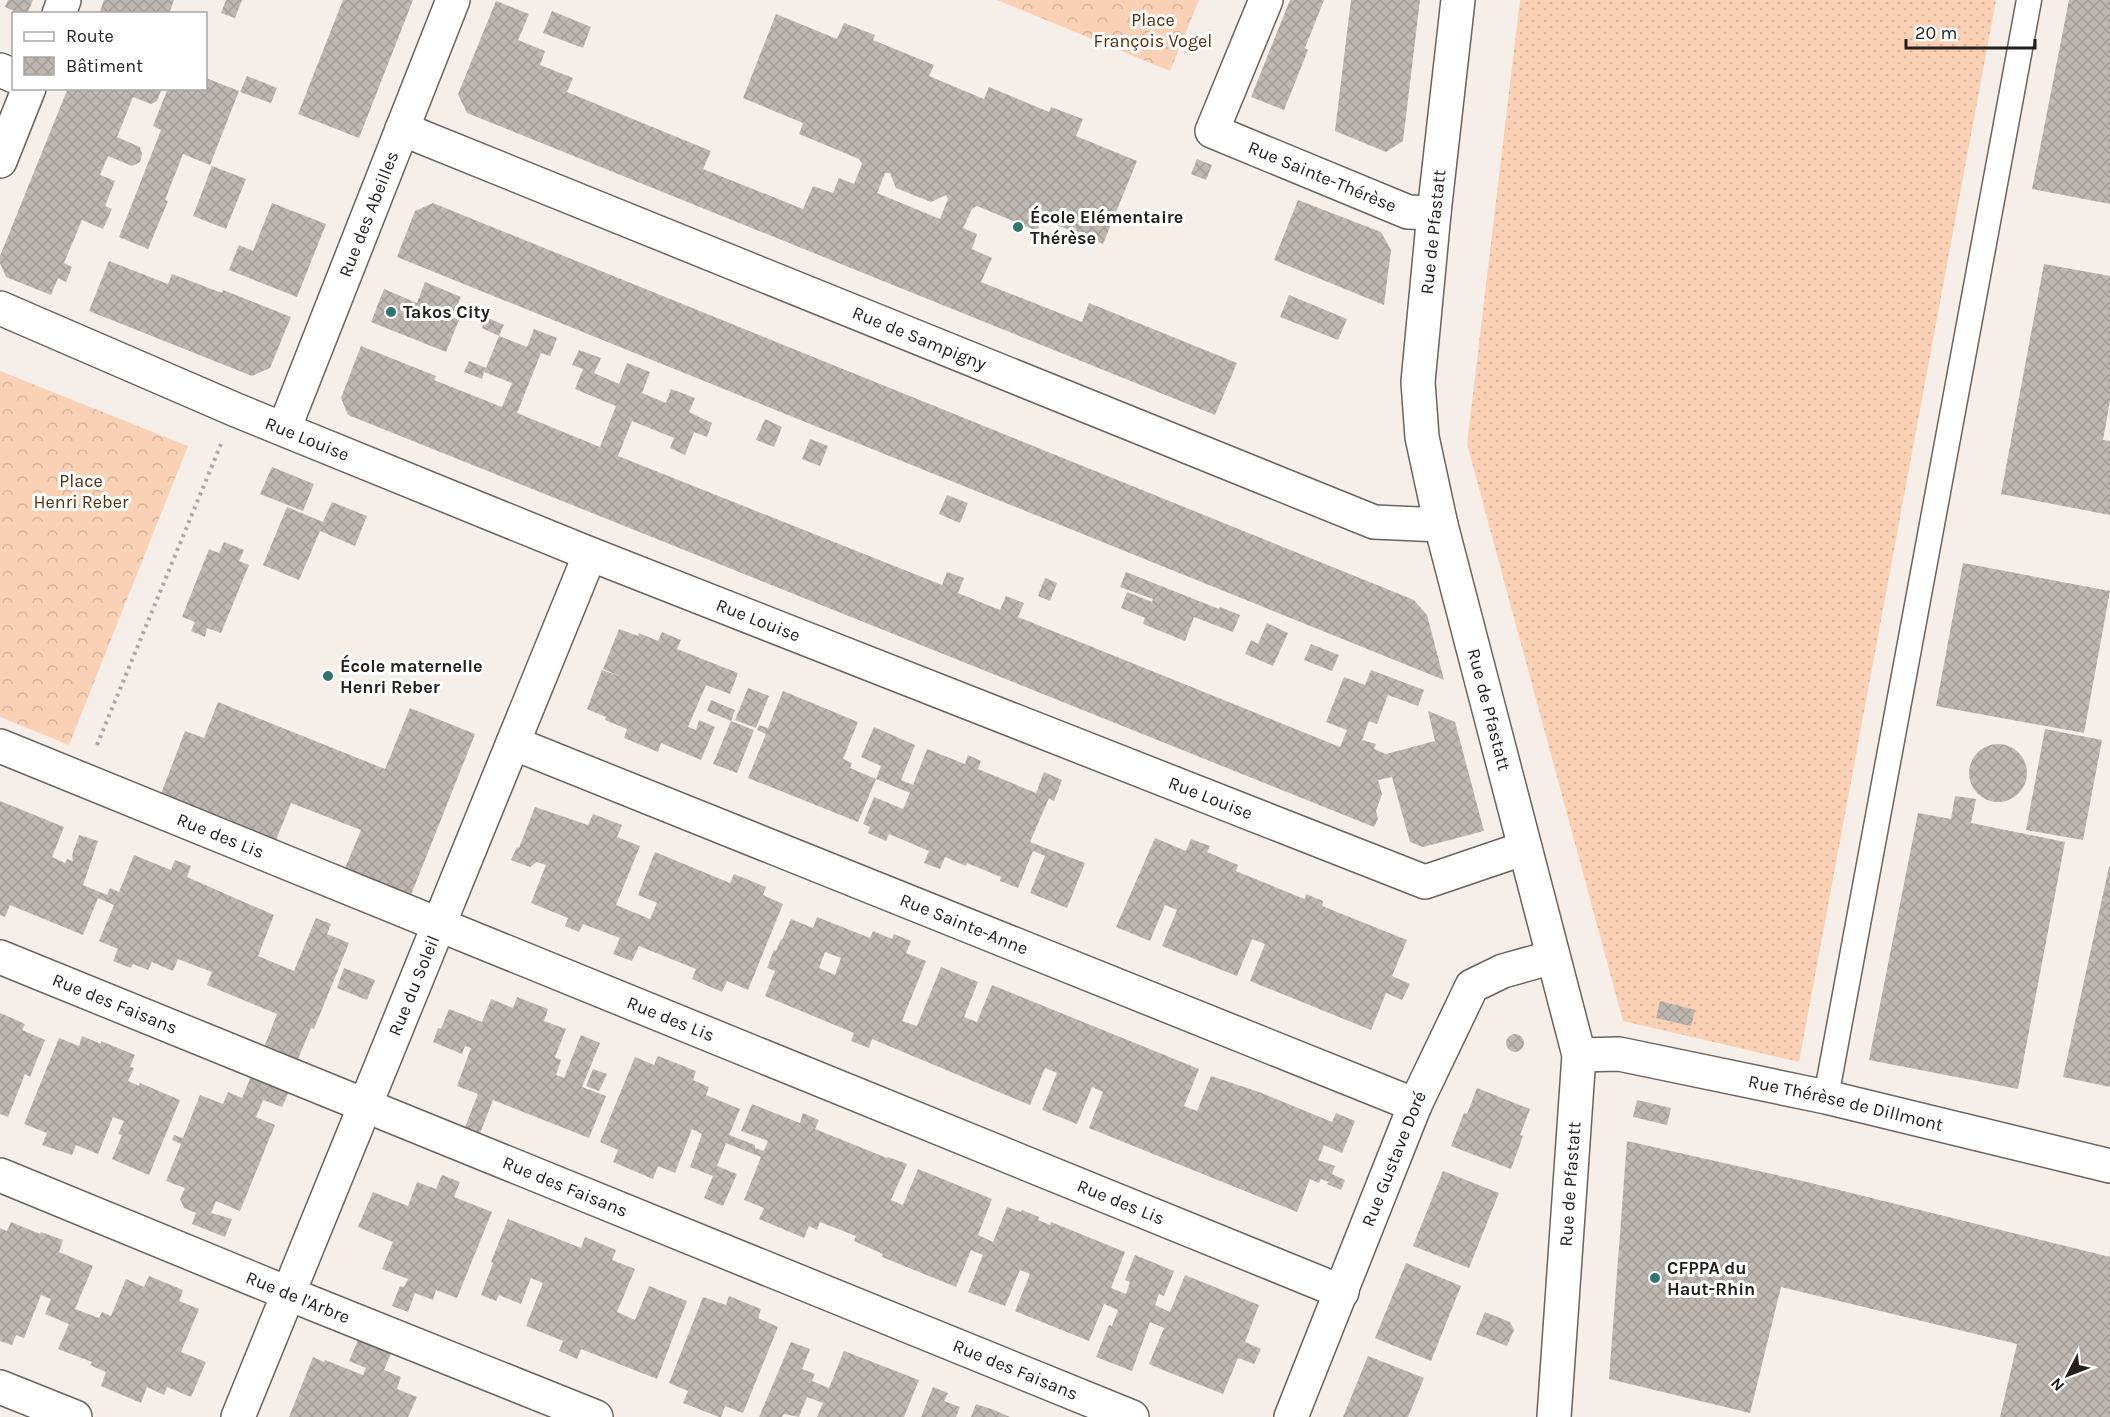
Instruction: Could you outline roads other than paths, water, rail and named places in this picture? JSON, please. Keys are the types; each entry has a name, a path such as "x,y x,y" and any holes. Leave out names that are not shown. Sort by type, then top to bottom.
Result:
{"street":[{"name":"Rue des Abeilles","path":"284,429 453,0"},
{"name":"Rue Sainte-Thérèse","path":"1266,0 1212,131 1408,212 1434,213"},
{"name":"Rue de Pfastatt","path":"1458,0 1434,213 1419,382 1422,437 1441,525 1579,1055 1554,1417"},
{"path":"0,161 28,90"},
{"name":"Rue de Sampigny","path":"402,129 1374,522 1441,525"},
{"name":"Rue Louise","path":"0,308 236,410 590,554 1425,882 1526,848"},
{"name":"Rue du Soleil","path":"238,1417 590,554"},
{"name":"Rue Sainte-Anne","path":"513,743 1415,1105"},
{"name":"Rue des Lis","path":"0,746 1342,1292"},
{"name":"Rue des Faisans","path":"0,957 1132,1417"},
{"name":"Rue Gustave Doré","path":"1291,1417 1415,1105 1472,986 1503,971 1553,957"},
{"name":"Rue Thérèse de Dillmont","path":"1579,1055 1619,1054 1826,1097 2110,1166"},
{"name":"Rue de l'Arbre","path":"0,1175 597,1417"},
{"path":"0,1387 75,1417"}],"lane":[{"path":"1826,1097 2029,0"}],"place":[{"name":"École Elémentaire Thérèse","path":"1018,227"},
{"name":"Takos City","path":"391,312"},
{"name":"École maternelle Henri Reber","path":"328,676"},
{"name":"CFPPA du Haut-Rhin","path":"1655,1278"}],"park label":[{"name":"Place François Vogel","path":"1153,30"},
{"name":"Place Henri Reber","path":"81,491"}]}
